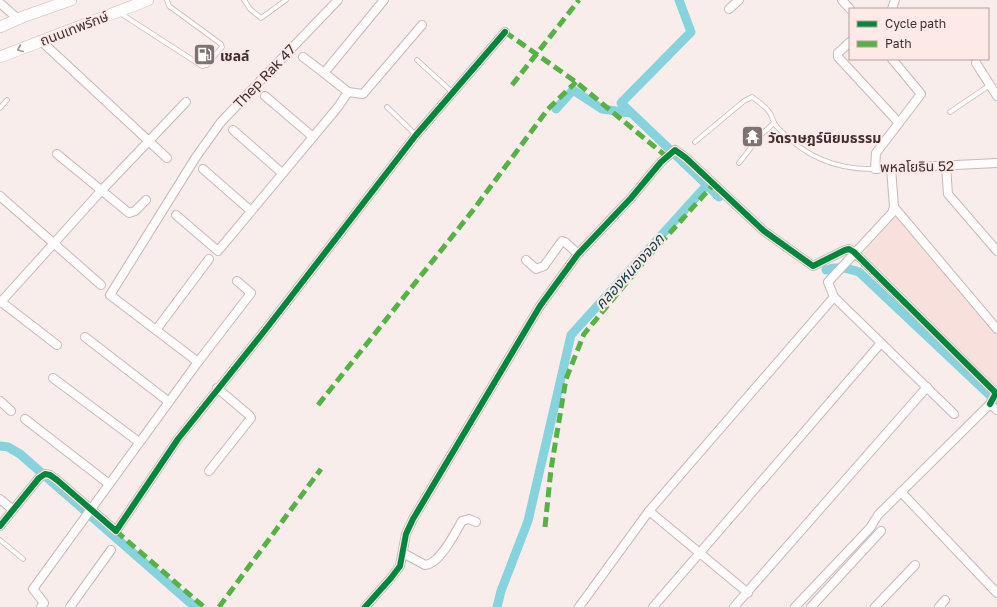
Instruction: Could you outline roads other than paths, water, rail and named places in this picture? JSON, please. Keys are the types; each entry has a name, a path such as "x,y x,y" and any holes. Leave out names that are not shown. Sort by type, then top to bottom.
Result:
{"main road":[{"name":"ถนนเทพรักษ์","path":"0,27 71,0"},
{"name":"ถนนเทพรักษ์","path":"0,57 40,40 148,0"}],"street":[{"name":"Thep Rak 47","path":"156,330 110,294 196,157 221,122 338,0"},
{"path":"324,73 384,0"},
{"path":"729,9 739,0"},
{"path":"842,0 849,8"},
{"path":"0,3 18,19"},
{"path":"303,57 348,92 363,94 422,25"},
{"path":"0,526 12,509 42,476 54,477 87,512 116,531 178,439 217,388 266,329 416,135 505,32"},
{"path":"40,40 148,142 167,158"},
{"path":"849,43 838,53 838,57 899,123"},
{"name":"พหลโยธิน 52","path":"893,60 921,94 876,153 875,169 997,163"},
{"path":"976,63 997,96"},
{"path":"176,215 218,251 338,107 348,92"},
{"path":"265,96 313,137"},
{"path":"57,345 0,302 101,191 186,102"},
{"path":"233,130 282,173"},
{"path":"366,607 397,571 403,553 406,534 413,519 540,306 578,254 631,198 661,162 675,150 686,158 764,231 813,266 849,249 852,254 996,393 991,403 878,515 870,528 795,607"},
{"path":"57,154 101,191 132,213 146,200"},
{"path":"946,166 948,194 997,251"},
{"path":"891,168 894,207 892,213 852,254 828,282 834,297 954,414"},
{"path":"203,169 251,211"},
{"path":"0,196 101,286"},
{"path":"894,207 997,329"},
{"path":"526,260 536,269 540,269 544,266 562,241 578,254"},
{"path":"198,362 156,330 209,259"},
{"path":"45,606 33,589 87,512 251,293 237,280"},
{"path":"579,607 649,511 834,297"},
{"path":"85,337 169,402"},
{"path":"653,607 699,551 881,342"},
{"path":"53,378 139,442"},
{"path":"734,607 748,593 927,387"},
{"path":"208,471 250,418 249,415 217,388"},
{"path":"0,401 11,411"},
{"path":"991,403 997,410"},
{"path":"25,419 108,484"},
{"path":"901,492 997,593"},
{"path":"0,499 12,509"},
{"path":"649,511 748,593"},
{"path":"403,553 425,565 429,564 438,558 462,521 469,519 476,522"},
{"path":"810,607 880,531"},
{"path":"70,607 111,550"},
{"path":"875,607 914,565"},
{"path":"939,607 945,600"}],"lane":[{"path":"118,11 137,25 202,66 207,65 222,47 221,44 169,6 167,0"},
{"path":"244,0 250,9 261,18 286,0"},
{"path":"417,60 452,92"},
{"path":"950,112 990,85"},
{"path":"695,142 752,97 769,112 774,123 809,155 831,164 854,170 875,169"},
{"path":"0,108 8,100"},
{"path":"387,107 416,135"},
{"path":"739,163 750,150 754,141 774,123"},
{"path":"0,540 23,560"}],"waterway":[{"name":"คลองหนองจอก","path":"497,607 501,591 528,521 571,335 707,185 621,103 691,32 679,0"},
{"path":"556,109 573,90 602,109 631,113"},
{"path":"707,185 719,197"},
{"path":"826,270 842,268 859,272 997,402"},
{"path":"0,446 8,447 20,454 195,607"}],"place":[{"name":"เชลล์","path":"204,55"},
{"name":"วัดราษฎร์นิยมธรรม","path":"752,137"}]}
